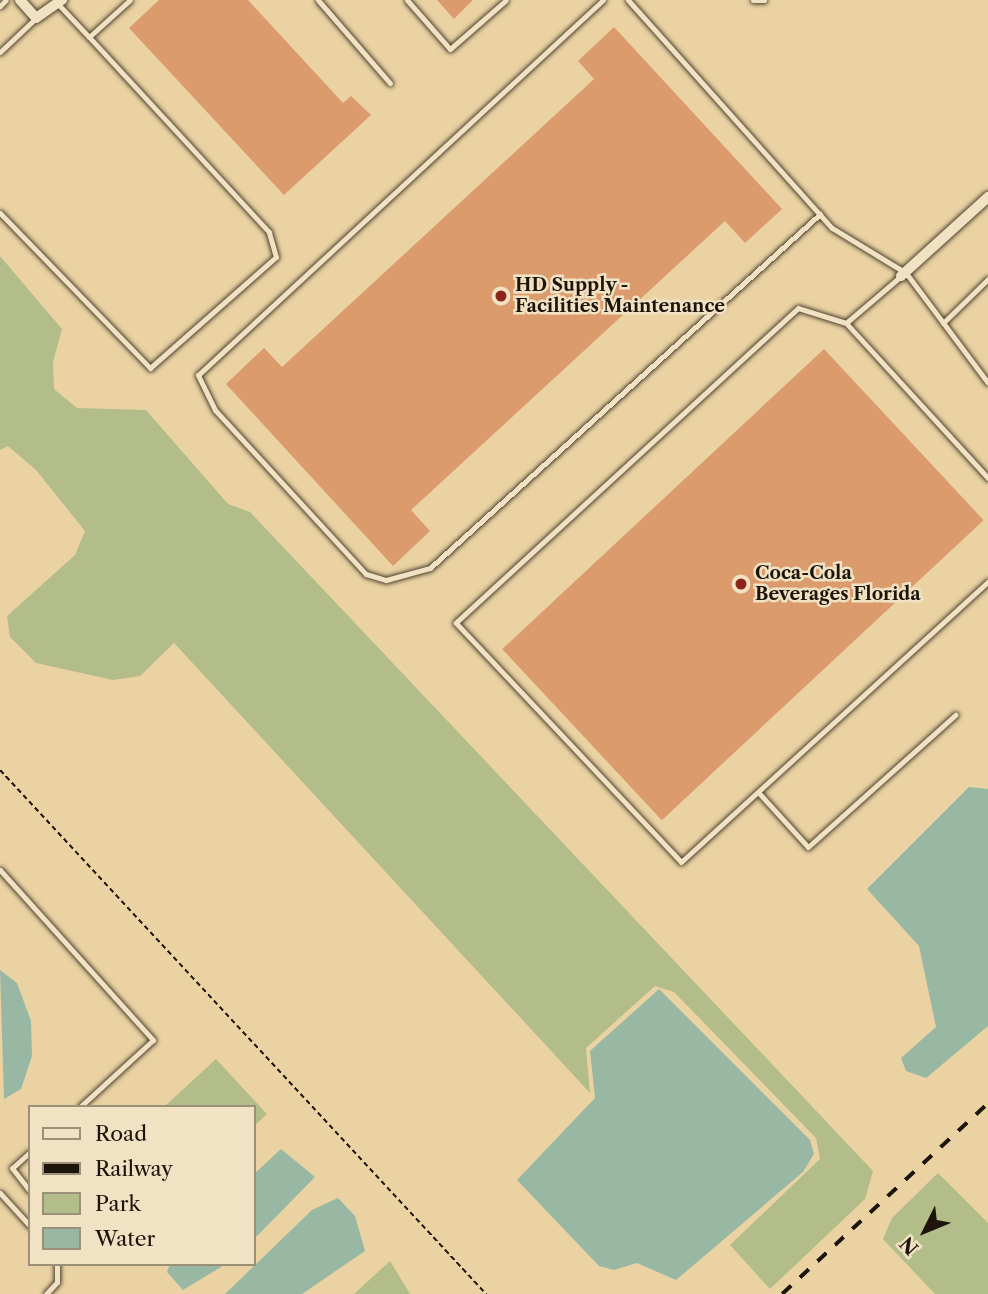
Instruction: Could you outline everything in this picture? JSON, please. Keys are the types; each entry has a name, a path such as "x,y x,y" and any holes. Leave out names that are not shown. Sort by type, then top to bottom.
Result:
{"street":[{"path":"20,0 36,18 60,2"},
{"path":"904,274 988,197"}],"lane":[{"path":"0,6 6,0"},
{"path":"89,37 130,0"},
{"path":"318,0 390,83"},
{"path":"407,0 450,49 506,0"},
{"path":"603,0 198,375 215,410 366,574 386,579 430,568 820,214"},
{"path":"628,0 820,214 904,274 988,383"},
{"path":"754,0 764,0"},
{"path":"0,213 150,368 276,257 270,232 89,37 60,2"},
{"path":"0,52 36,18"},
{"path":"846,323 904,274"},
{"path":"943,323 988,279"},
{"path":"988,478 846,323 799,308 456,623 681,862 988,582"},
{"path":"758,792 808,847 955,715"},
{"path":"0,870 153,1040 82,1105"},
{"path":"28,1155 12,1168 28,1188"},
{"path":"0,1193 28,1224"},
{"path":"46,1294 57,1282 57,1266"}],"path":[{"path":"0,770 486,1294"}],"green space":[{"path":"0,256 62,329 53,362 54,389 77,408 146,410 228,504 250,512 873,1171 865,1199 770,1289 730,1245 820,1159 816,1138 674,992 655,986 586,1048 590,1093 174,643 140,676 113,680 36,663 10,637 7,616 75,555 85,531 36,470 8,446 0,450"},
{"path":"216,1059 267,1114 256,1124 256,1105 166,1105"},
{"path":"938,1173 988,1223 988,1294 935,1294 883,1239 892,1218"},
{"path":"390,1261 410,1294 354,1294"}],"water":[{"path":"969,787 988,789 988,1026 926,1078 906,1071 901,1058 936,1027 919,946 867,889"},
{"path":"0,970 17,983 31,1021 32,1056 21,1089 4,1099"},
{"path":"659,989 810,1140 814,1154 803,1172 676,1280 637,1263 614,1270 599,1266 517,1180 595,1098 590,1051"},
{"path":"281,1149 315,1177 256,1237 256,1172"},
{"path":"338,1198 355,1216 365,1251 302,1294 225,1294 256,1266 312,1210"},
{"path":"169,1266 223,1266 183,1290 167,1272"}],"building":[{"path":"159,0 248,0 343,103 351,96 371,115 284,195 129,28"},
{"path":"437,0 473,0 454,19"},
{"name":"HD Supply - Facilities Maintenance","path":"614,27 782,209 745,243 725,221 411,510 430,531 393,566 226,384 264,348 282,367 594,79 578,61"},
{"name":"Coca-Cola Beverages Florida","path":"824,349 984,520 662,820 502,649"}],"railway":[{"path":"782,1294 988,1103"}],"place":[{"name":"HD Supply - Facilities Maintenance","path":"501,296"},
{"name":"Coca-Cola Beverages Florida","path":"741,584"}]}
